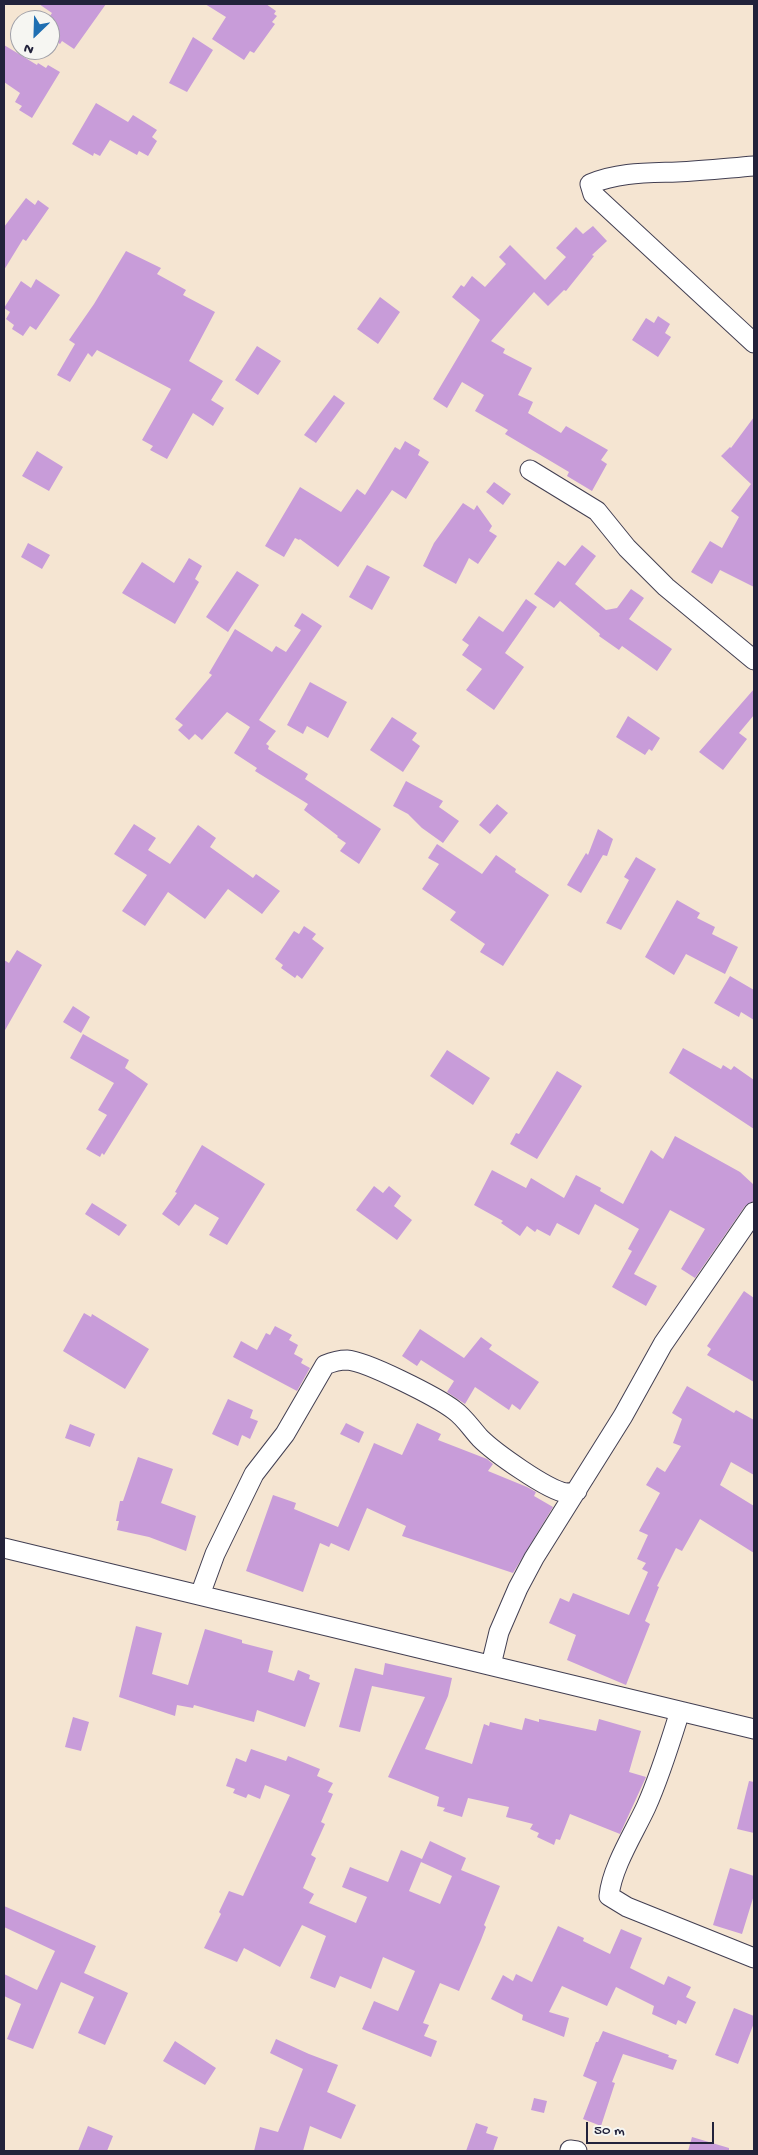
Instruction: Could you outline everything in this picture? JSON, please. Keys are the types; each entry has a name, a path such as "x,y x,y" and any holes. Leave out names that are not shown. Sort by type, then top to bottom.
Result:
{"street":[{"path":"754,166 678,172 635,173 603,179 590,184 593,194 754,343"},
{"path":"530,470 597,511 627,548 666,586 754,660"},
{"path":"490,1665 499,1632 518,1588 623,1416 663,1344 754,1212"},
{"path":"200,1595 219,1546 254,1474 285,1434 325,1365 335,1361 348,1360 370,1367 431,1395 454,1410 480,1439 523,1470 554,1490 567,1493 577,1491"},
{"path":"4,1548 754,1729"},
{"path":"680,1711 660,1775 646,1808 631,1834 610,1886 609,1896 627,1906 754,1958"}],"building":[{"path":"39,4 106,4 74,49 62,41 60,44 60,10 48,10"},
{"path":"205,4 266,4 276,11 274,14 277,16 272,22 275,24 254,53 250,51 244,60 212,39 226,17"},
{"path":"193,37 213,50 187,92 169,83"},
{"path":"4,45 10,49 10,60 29,60 46,68 48,65 60,72 32,118 19,110 22,106 15,102 20,93 4,82"},
{"path":"96,103 128,122 133,115 157,130 152,137 157,141 148,156 139,151 137,155 110,140 100,156 94,153 93,156 72,144"},
{"path":"26,198 35,205 38,200 49,208 26,241 23,239 4,270 4,227"},
{"path":"593,226 607,241 592,255 594,256 566,291 564,290 548,306 534,292 491,341 505,349 503,353 532,368 518,395 533,402 528,413 561,433 566,426 608,450 601,460 607,464 592,491 567,476 569,472 505,434 508,430 475,411 484,395 462,382 447,408 433,399 480,320 452,297 461,285 464,287 472,276 485,287 506,264 499,257 510,245 545,280 566,257 556,248 576,227 583,234"},
{"path":"126,251 161,268 157,274 186,290 183,295 215,312 189,361 223,381 211,400 224,408 213,426 193,413 167,459 150,450 153,446 142,440 171,389 97,350 92,357 88,353 70,382 57,375 75,344 69,340 94,304"},
{"path":"36,279 60,295 36,330 30,326 23,336 12,329 14,325 6,319 10,312 4,308 21,281 31,288"},
{"path":"380,297 400,312 378,344 357,329"},
{"path":"658,316 670,324 665,333 671,337 658,357 632,340 646,318 654,323"},
{"path":"257,346 281,361 258,395 235,380"},
{"path":"334,395 345,403 316,443 304,435"},
{"path":"754,417 754,587 720,570 712,584 691,572 710,541 722,548 739,517 731,511 751,484 721,456 731,448"},
{"path":"405,441 420,450 418,455 429,462 406,499 392,490 338,567 300,539 295,538 284,557 265,546 300,487 341,512 357,489 365,495 395,447 400,450"},
{"path":"37,451 63,467 49,491 22,476"},
{"path":"494,482 511,494 503,505 486,492"},
{"path":"463,503 474,510 477,505 492,526 489,531 497,536 478,564 469,558 456,584 423,566 434,543"},
{"path":"28,543 50,555 42,569 21,557"},
{"path":"582,545 596,556 575,584 606,610 617,608 631,589 644,598 629,619 672,649 657,671 622,646 619,650 599,636 600,634 560,601 554,608 534,594 558,561 565,566"},
{"path":"189,558 202,566 195,579 199,582 175,624 122,593 142,562 174,583"},
{"path":"367,565 390,577 372,610 349,597"},
{"path":"237,571 259,585 228,632 206,617"},
{"path":"526,599 537,607 505,653 524,667 494,710 466,690 482,669 462,655 469,645 462,640 479,616 503,632"},
{"path":"302,613 322,626 259,720 276,731 266,744 269,746 268,749 308,774 305,779 381,829 359,864 340,851 346,843 304,810 308,804 255,771 257,768 234,753 250,727 227,712 202,740 195,734 189,740 178,730 183,725 175,719 212,675 209,673 235,629 272,652 276,646 286,652 301,630 294,626"},
{"path":"310,682 347,702 328,738 307,726 303,734 287,725"},
{"path":"754,689 754,715 739,733 747,739 723,770 699,752"},
{"path":"628,716 660,738 652,751 649,749 645,755 616,737"},
{"path":"392,717 417,733 412,740 420,746 403,772 370,750"},
{"path":"406,781 443,801 439,807 459,821 443,843 422,828 408,814 393,806"},
{"path":"497,804 508,813 490,834 479,825"},
{"path":"134,824 156,838 148,850 170,864 198,825 216,838 210,847 253,878 256,874 280,891 262,914 228,889 205,919 168,892 145,926 122,911 147,875 114,854"},
{"path":"598,829 613,839 607,856 603,855 581,893 567,885 586,853 588,855"},
{"path":"437,844 482,874 496,855 516,869 515,872 549,895 503,966 480,952 485,944 450,920 456,912 422,889 439,864 428,858"},
{"path":"636,857 656,869 621,930 606,923 629,880 624,877"},
{"path":"677,900 700,913 697,918 715,927 712,934 738,947 725,974 686,954 674,975 645,957"},
{"path":"304,926 316,934 312,939 324,948 302,979 297,975 295,978 281,968 283,965 275,959 294,931 299,934"},
{"path":"17,950 42,965 4,1032 4,960 9,963"},
{"path":"730,976 754,990 754,1020 741,1012 739,1017 714,1003"},
{"path":"73,1006 90,1017 81,1033 63,1022"},
{"path":"83,1034 129,1060 125,1068 148,1084 104,1155 102,1153 100,1157 86,1149 107,1115 98,1110 114,1083 70,1058"},
{"path":"683,1048 721,1069 723,1065 731,1070 734,1066 754,1080 754,1129 669,1073"},
{"path":"447,1050 490,1078 473,1105 430,1076"},
{"path":"557,1071 582,1086 537,1159 510,1144 516,1133 519,1134"},
{"path":"675,1136 740,1172 754,1185 754,1201 745,1206 695,1278 681,1269 705,1229 670,1210 634,1274 657,1286 646,1306 612,1287 632,1251 628,1249 639,1229 595,1204 579,1235 557,1223 550,1236 537,1229 535,1232 527,1226 520,1236 501,1223 503,1221 474,1205 492,1170 526,1188 531,1178 564,1198 576,1175 601,1188 600,1191 623,1204 651,1150 663,1159"},
{"path":"202,1145 265,1184 227,1245 209,1235 219,1218 195,1204 179,1226 162,1214 177,1193 175,1192"},
{"path":"374,1186 383,1193 389,1186 401,1196 394,1206 412,1220 397,1240 356,1210"},
{"path":"92,1203 127,1225 119,1236 85,1214"},
{"path":"744,1291 754,1298 754,1382 707,1355 711,1349 707,1346"},
{"path":"84,1313 91,1317 92,1314 149,1349 125,1389 63,1351"},
{"path":"275,1326 292,1335 289,1340 298,1345 294,1354 303,1359 301,1363 310,1368 297,1391 233,1357 241,1341 257,1350 266,1333 270,1335"},
{"path":"420,1329 464,1358 481,1337 492,1345 489,1349 539,1382 520,1410 512,1404 509,1410 475,1387 465,1404 447,1392 454,1381 421,1360 417,1366 402,1356"},
{"path":"687,1386 734,1413 736,1410 754,1420 754,1475 731,1462 720,1485 754,1506 754,1553 700,1519 682,1551 676,1548 657,1586 659,1587 645,1621 650,1624 626,1685 567,1660 576,1635 549,1623 560,1598 569,1602 573,1593 629,1615 648,1572 642,1569 646,1563 637,1559 648,1535 639,1531 660,1493 646,1485 657,1467 665,1472 681,1446 673,1443 682,1419 672,1413"},
{"path":"228,1399 253,1410 250,1418 258,1421 250,1439 242,1435 238,1446 212,1434"},
{"path":"346,1423 364,1432 359,1443 340,1434"},
{"path":"417,1423 441,1434 438,1440 487,1459 493,1464 488,1471 527,1487 536,1492 534,1496 553,1507 513,1573 402,1536 406,1526 367,1508 349,1551 331,1543 329,1547 320,1543 303,1592 246,1571 273,1495 296,1503 294,1509 338,1527 374,1443 402,1455"},
{"path":"70,1424 95,1434 90,1447 65,1438"},
{"path":"138,1457 173,1469 161,1503 196,1516 186,1551 149,1537 117,1530 119,1521 116,1521 120,1501 123,1501"},
{"path":"136,1626 162,1633 152,1674 188,1685 205,1629 242,1640 242,1643 273,1651 268,1672 294,1681 298,1670 310,1675 309,1679 320,1683 305,1727 257,1710 254,1722 194,1705 193,1708 177,1705 175,1716 119,1697"},
{"path":"385,1663 452,1678 448,1696 425,1749 472,1764 484,1724 489,1726 490,1722 522,1730 525,1718 539,1722 539,1719 596,1731 599,1719 641,1731 629,1772 646,1777 620,1834 570,1814 560,1840 556,1839 554,1845 537,1837 539,1833 530,1829 533,1824 506,1817 509,1807 468,1798 462,1817 443,1811 445,1808 437,1806 439,1797 388,1777 425,1697 372,1686 360,1732 339,1727 355,1668 383,1675"},
{"path":"73,1717 89,1722 81,1751 65,1747"},
{"path":"251,1749 286,1761 288,1756 320,1769 317,1776 333,1783 328,1792 333,1794 321,1822 325,1824 311,1855 316,1858 303,1888 314,1894 309,1903 356,1923 367,1897 342,1887 350,1867 388,1882 401,1850 422,1859 430,1841 466,1858 461,1870 500,1886 484,1925 486,1927 481,1940 459,1991 440,1983 423,2023 429,2025 424,2036 437,2041 431,2057 362,2029 374,2001 398,2011 415,1971 383,1957 371,1989 340,1976 335,1988 310,1978 326,1936 302,1925 280,1967 244,1948 237,1962 204,1948 221,1914 219,1912 229,1891 243,1896 290,1795 265,1785 260,1799 248,1794 246,1798 233,1793 235,1789 226,1786 236,1758 246,1762","holes":["421,1862 452,1876 440,1904 409,1891"]},
{"path":"749,1781 754,1782 754,1833 737,1829"},
{"path":"730,1868 754,1876 754,1895 742,1934 713,1925"},
{"path":"4,1906 96,1946 84,1973 128,1993 105,2045 78,2033 94,1997 61,1982 33,2049 7,2039 21,2004 4,1996 4,1974 37,1990 55,1951 4,1927"},
{"path":"558,1926 584,1938 583,1941 610,1954 621,1929 642,1938 630,1968 664,1985 668,1976 691,1987 686,1997 696,2002 686,2024 678,2020 676,2025 652,2014 654,2006 616,1987 607,2006 562,1986 549,2012 569,2018 564,2037 522,2020 523,2015 491,1999 503,1975 513,1981 516,1974 532,1982"},
{"path":"734,2008 754,2016 754,2023 738,2064 715,2055"},
{"path":"603,2031 669,2055 668,2057 677,2060 673,2070 623,2054 612,2082 615,2083 601,2126 583,2119 597,2082 583,2076 596,2042 598,2042"},
{"path":"276,2039 338,2065 327,2092 356,2105 341,2139 310,2126 303,2151 254,2151 260,2127 278,2132 303,2069 270,2053"},
{"path":"175,2041 216,2068 205,2085 163,2061"},
{"path":"534,2098 547,2101 544,2113 531,2110"},
{"path":"476,2123 488,2127 486,2133 498,2137 493,2151 466,2151"},
{"path":"88,2126 113,2136 107,2151 78,2151"},
{"path":"692,2137 729,2148 729,2151 688,2151"}]}
